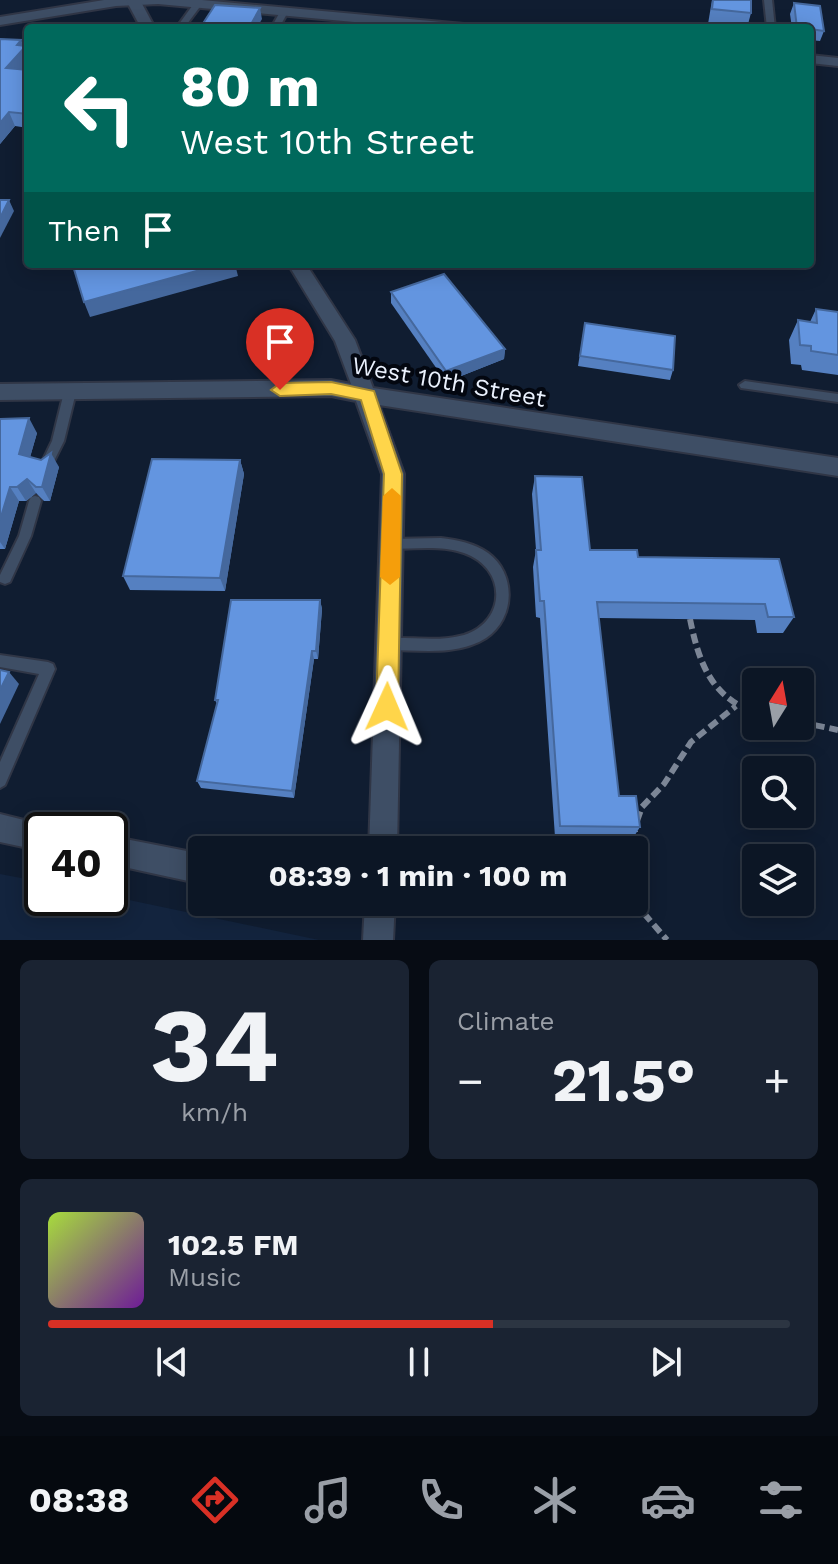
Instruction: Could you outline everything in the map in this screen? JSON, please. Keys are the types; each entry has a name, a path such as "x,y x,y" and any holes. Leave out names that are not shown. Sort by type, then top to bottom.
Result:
{"street":[{"path":"133,1 146,24"},
{"path":"0,21 133,1 419,24"},
{"path":"814,59 838,62"},
{"path":"300,268 345,340 368,395 393,474 383,836"},
{"name":"West 10th Street","path":"0,392 331,388 433,408 838,467"},
{"path":"0,828 24,833"},
{"path":"128,854 188,866"},
{"path":"375,916 378,940"}],"lane":[{"path":"768,0 771,24"},
{"path":"183,24 198,4"},
{"path":"277,24 284,12"},
{"path":"745,385 838,398"},
{"path":"45,468 58,441 70,392"},
{"path":"5,578 25,536 35,501"},
{"path":"389,644 470,640 493,625 502,611 505,595 501,579 492,564 469,549 390,544"},
{"path":"0,661 48,669 0,780"}],"path":[{"path":"690,619 705,675 713,688 742,708"},
{"path":"635,836 642,807 664,784 691,742 736,706"},
{"path":"814,725 838,730"},
{"path":"646,916 667,940"}],"shaded area":[{"path":"0,874 24,879 24,916 128,916 128,900 188,912 188,916 205,916 319,940 0,940"}],"building":[{"path":"713,0 751,0 751,13 712,9"},
{"path":"794,3 820,6 824,31 814,30 814,24 797,24"},
{"path":"215,5 260,8 251,24 203,24"},
{"path":"0,39 21,40 17,45 24,48 6,68 24,70 24,114 9,112 0,123"},
{"path":"0,200 9,200 0,218"},
{"path":"74,268 207,268 84,302"},
{"path":"444,274 505,349 446,371 391,292"},
{"path":"816,309 838,312 838,355 811,351 811,346 800,345 798,320 817,323"},
{"path":"585,323 675,336 673,370 580,356"},
{"path":"29,418 19,454 41,460 51,453 42,487 36,487 27,479 17,487 10,487 0,520 0,419"},
{"path":"152,459 240,460 220,578 123,576"},
{"path":"535,476 582,477 590,550 637,550 638,557 779,559 794,617 768,617 765,604 597,602 619,796 636,796 640,827 560,826 544,601 540,601 536,550 541,550"},
{"path":"231,600 320,600 316,651 312,651 292,791 197,781 218,700 215,700"},
{"path":"0,670 9,672 0,690"}],"slow traffic":[{"path":"390,577 392,496"}],"route":[{"path":"280,390 331,388 368,395 393,474 387,707"}]}
